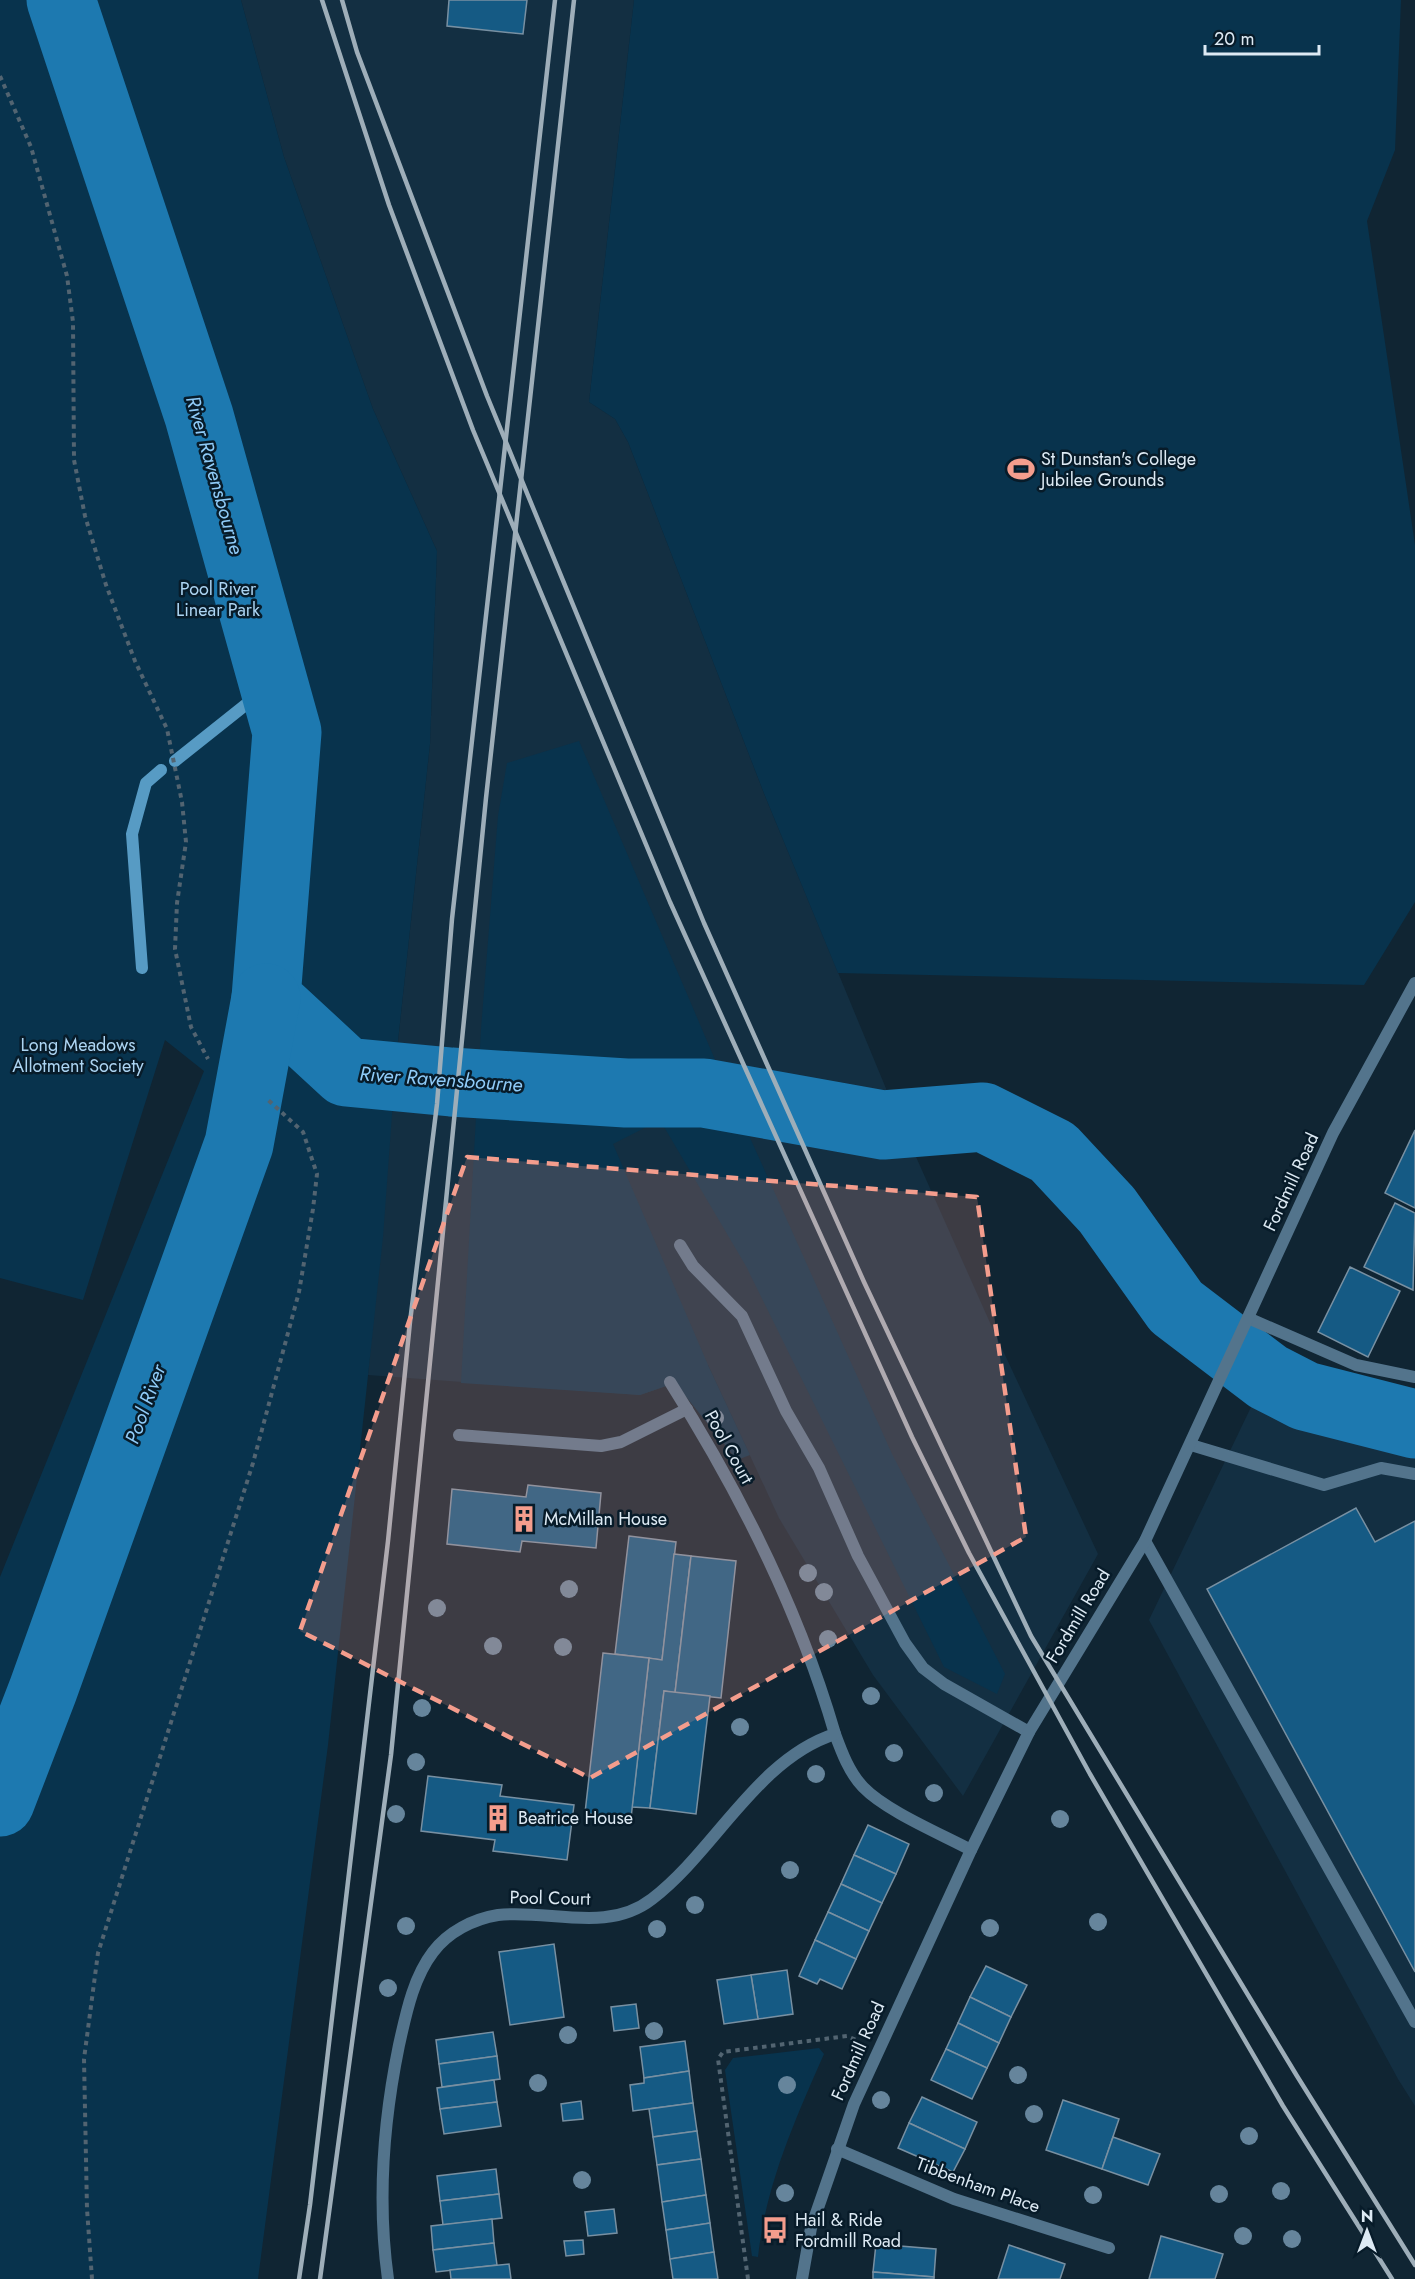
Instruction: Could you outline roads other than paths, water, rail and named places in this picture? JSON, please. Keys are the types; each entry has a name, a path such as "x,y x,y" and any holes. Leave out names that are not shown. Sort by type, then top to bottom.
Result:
{"street":[{"name":"Fordmill Road","path":"802,2279 811,2228 837,2149 878,2049 971,1850 1029,1732 1145,1540 1334,1133 1415,983"},
{"path":"680,1245 693,1266 742,1316 786,1411 819,1468 858,1556 905,1643 917,1660 923,1668 944,1684 1029,1732"},
{"path":"1248,1318 1356,1365 1415,1377"},
{"name":"Pool Court","path":"670,1382 723,1472 798,1625 819,1677 835,1734 852,1772 864,1788 878,1799 971,1850"},
{"name":"Pool Court","path":"459,1435 601,1446 621,1442 687,1409"},
{"path":"1191,1445 1324,1485 1381,1468 1415,1474"},
{"path":"1145,1540 1415,2022"},
{"name":"Pool Court","path":"388,2279 381,2187 386,2121 404,2021 421,1974 432,1953 447,1937 464,1926 497,1916 524,1914 588,1919 609,1917 632,1910 650,1901 674,1881 784,1761 814,1741 835,1734"},
{"name":"Tibbenham Place","path":"837,2149 954,2199 1109,2248"}],"waterway":[{"name":"River Ravensbourne","path":"61,0 199,416 287,732 266,998 346,1072 451,1082 626,1093 704,1093 883,1125 983,1117 1053,1152 1107,1210 1176,1307 1268,1377 1305,1396 1415,1424"},
{"path":"175,761 273,683"},
{"path":"142,968 132,834 146,783 161,770"},
{"name":"Pool River","path":"0,1802 43,1690 239,1144 266,998"}],"railway":[{"path":"322,0 389,205 473,430 670,902 912,1437 969,1553 1090,1774 1283,2106 1392,2279"},
{"path":"342,0 357,52 487,396 704,923 864,1282 1031,1636 1297,2076 1415,2265"},
{"path":"299,2279 310,2205 388,1541 410,1322 437,1104 452,919 555,0"},
{"path":"320,2279 391,1755 486,798 574,0"}],"place":[{"name":"St Dunstan's College Jubilee Grounds","path":"1021,469"},
{"name":"McMillan House","path":"524,1519"},
{"name":"Beatrice House","path":"498,1818"},
{"name":"Hail & Ride Fordmill Road","path":"775,2230"}],"park label":[{"name":"Pool River Linear Park","path":"218,599"},
{"name":"Long Meadows Allotment Society","path":"78,1055"}]}
